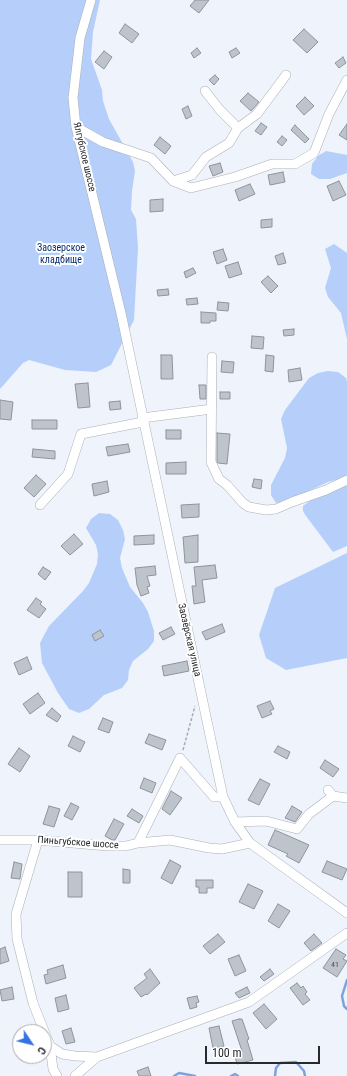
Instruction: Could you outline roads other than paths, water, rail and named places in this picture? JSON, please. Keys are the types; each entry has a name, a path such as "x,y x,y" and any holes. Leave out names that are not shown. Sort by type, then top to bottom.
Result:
{"street":[{"name":"Ялгубское шоссе","path":"91,0 80,38 73,98 76,127 121,313"},
{"path":"173,181 192,175 206,156 229,143 238,128 257,114 286,75"},
{"path":"76,127 103,142 151,158 173,181 190,188 236,177 272,164 295,164 314,153 329,114 347,80"},
{"path":"205,91 220,110 238,128"},
{"name":"Заозёрская улица","path":"121,313 223,797 235,822 250,843 347,913"},
{"path":"212,357 211,462 218,479 227,485 243,503 249,507 266,510 276,509 326,490 347,480"},
{"path":"40,505 68,474 81,434 143,420 212,408"},
{"path":"138,843 180,758 214,797 223,797"},
{"path":"235,822 266,821 297,829 309,814 331,793 347,798"},
{"name":"Пиньгубское шоссе","path":"0,840 38,840 108,846 126,846 138,843 170,840 209,848 222,849 250,843"},
{"path":"38,840 16,914 17,939 34,1003 42,1024"},
{"path":"75,1076 97,1057 249,1002 347,933"},
{"path":"52,1047 62,1054 69,1056 97,1057"},
{"path":"52,1061 56,1076"}],"waterway":[{"path":"347,980 342,996 344,1006 347,1009"},
{"path":"275,1076 276,1068 280,1063 296,1062 304,1071 305,1076"},
{"path":"174,1076 179,1073 195,1076"},
{"path":"231,1076 235,1074 238,1076"}],"park label":[{"name":"Заозерское кладбище","path":"61,254"}]}
